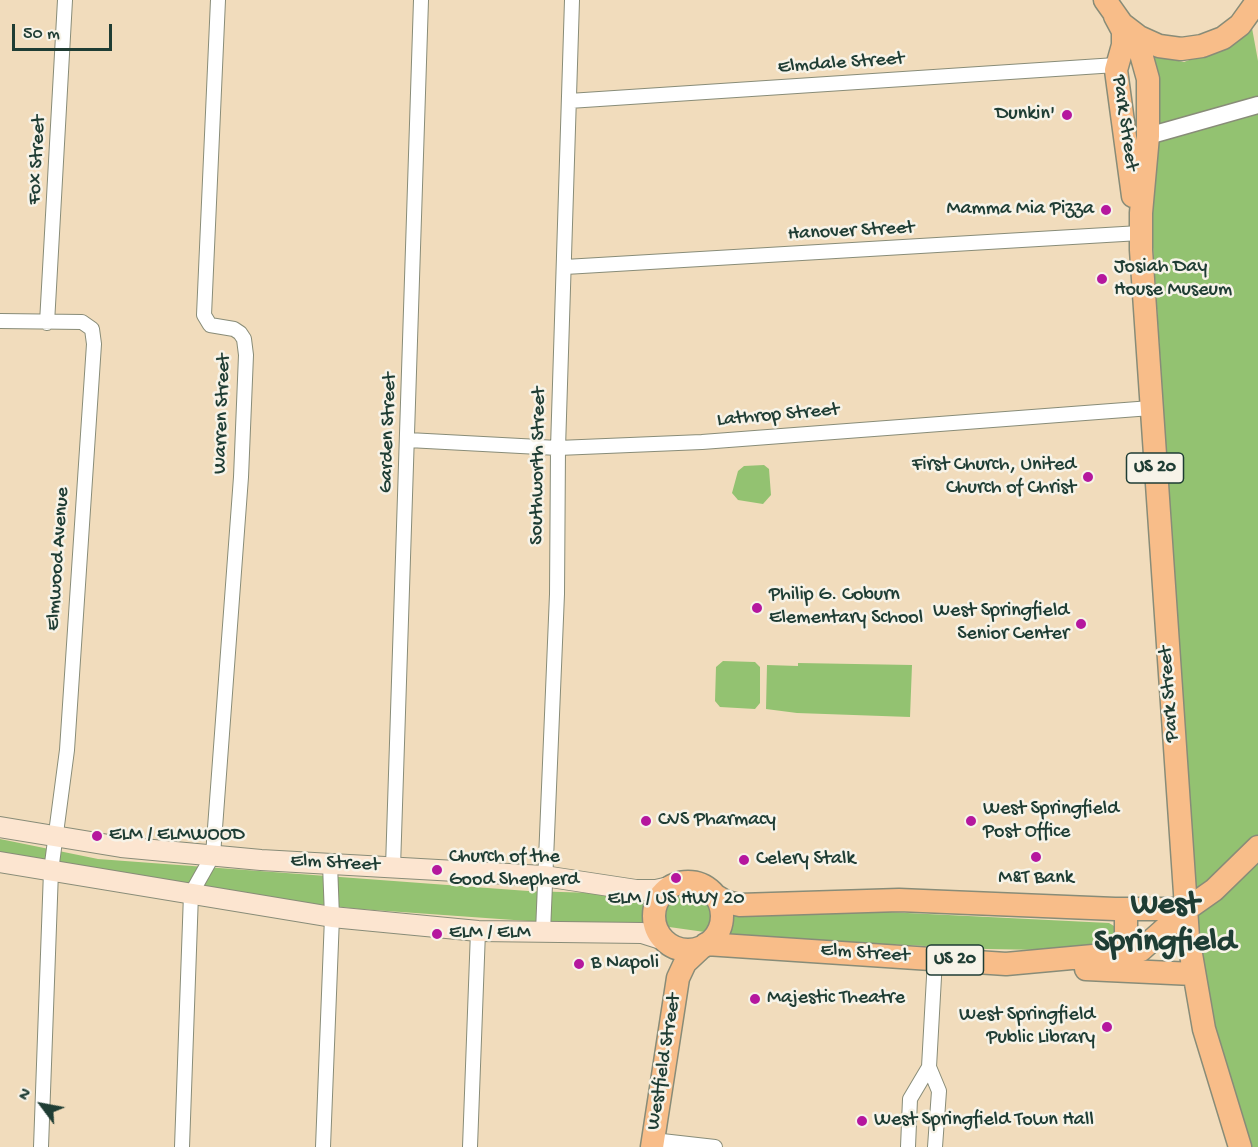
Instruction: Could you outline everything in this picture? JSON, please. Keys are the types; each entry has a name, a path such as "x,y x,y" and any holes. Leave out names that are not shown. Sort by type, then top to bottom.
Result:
{"main road":[{"path":"1117,16 1149,42 1170,48 1203,46 1232,32 1248,16 1258,0"},
{"name":"Park Street","path":"1117,16 1124,40 1116,65 1140,233 1183,891 1187,909 1193,974 1204,1029 1240,1147"},
{"name":"Park Street","path":"1117,16 1138,43 1148,80 1148,136 1140,233"},
{"name":"Elm Street","path":"0,827 121,847 330,864 544,876 636,891 669,887"},
{"name":"Elm Street","path":"704,946 1006,964 1126,953 1141,950 1187,909 1214,890 1258,847"},
{"path":"0,862 332,917 478,931 637,932 654,935 668,943 690,950 704,946 718,933 722,922 722,910 716,896"},
{"path":"668,943 655,925 656,904 669,887 691,881 702,884 726,902 740,905 899,900 1126,910 1187,909"},
{"path":"1126,910 1126,953"},
{"name":"Westfield Street","path":"668,943 678,978"},
{"name":"Westfield Street","path":"652,1144 678,978 685,963 704,946"},
{"path":"1006,964 1193,974"}],"street":[{"name":"Fox Street","path":"47,323 65,0"},
{"name":"Warren Street","path":"213,855 241,477 246,355 244,339 240,333 234,329 210,325 204,315 218,0"},
{"name":"Garden Street","path":"393,867 421,0"},
{"name":"Southworth Street","path":"543,932 557,594 558,448 572,0"},
{"name":"Elmdale Street","path":"569,101 1116,65"},
{"path":"1148,136 1258,105"},
{"name":"Hanover Street","path":"565,267 873,251 1140,233"},
{"name":"Elmwood Avenue","path":"0,321 82,322 92,329 94,344 66,750 51,871 41,1147"},
{"name":"Lathrop Street","path":"408,440 558,448 702,442 1151,408"},
{"path":"182,1147 191,894 213,855"},
{"path":"323,1147 332,917 330,864"},
{"path":"470,1147 478,931"},
{"path":"935,959 929,1067 939,1091 935,1147"},
{"path":"908,1147 910,1099 929,1067"},
{"path":"652,1144 715,1147"}],"green space":[{"path":"1252,28 1258,61 1258,1147 1251,1147 1219,1047 1198,937 1150,201 1149,55 1184,62 1226,46"},
{"path":"764,465 769,469 771,495 763,504 738,500 732,493 738,471 744,466"},
{"path":"723,661 755,662 760,667 760,703 755,709 720,707 715,701 716,667"},
{"path":"798,663 912,665 910,717 797,713 766,709 767,665 798,666"},
{"path":"0,839 98,859 528,891 661,895 827,909 1109,923 1119,929 1115,944 1044,950 987,949 740,937 655,925 528,921 359,909 264,898 186,883 36,860 0,852"}],"place":[{"name":"Dunkin'","path":"1067,115"},
{"name":"Mamma Mia Pizza","path":"1106,210"},
{"name":"Josiah Day House Museum","path":"1102,279"},
{"name":"First Church, United Church of Christ","path":"1088,477"},
{"name":"Philip G. Coburn Elementary School","path":"757,608"},
{"name":"West Springfield Senior Center","path":"1081,624"},
{"name":"CVS Pharmacy","path":"646,821"},
{"name":"West Springfield Post Office","path":"971,821"},
{"name":"ELM / ELMWOOD","path":"97,836"},
{"name":"M&T Bank","path":"1036,857"},
{"name":"Celery Stalk","path":"744,860"},
{"name":"Church of the Good Shepherd","path":"437,870"},
{"name":"ELM / US HWY 20","path":"676,878"},
{"name":"ELM / ELM","path":"437,934"},
{"name":"B Napoli","path":"579,964"},
{"name":"Majestic Theatre","path":"755,999"},
{"name":"West Springfield Public Library","path":"1107,1027"},
{"name":"West Springfield Town Hall","path":"862,1121"}],"district":[{"name":"West Springfield","path":"1165,926"}]}
